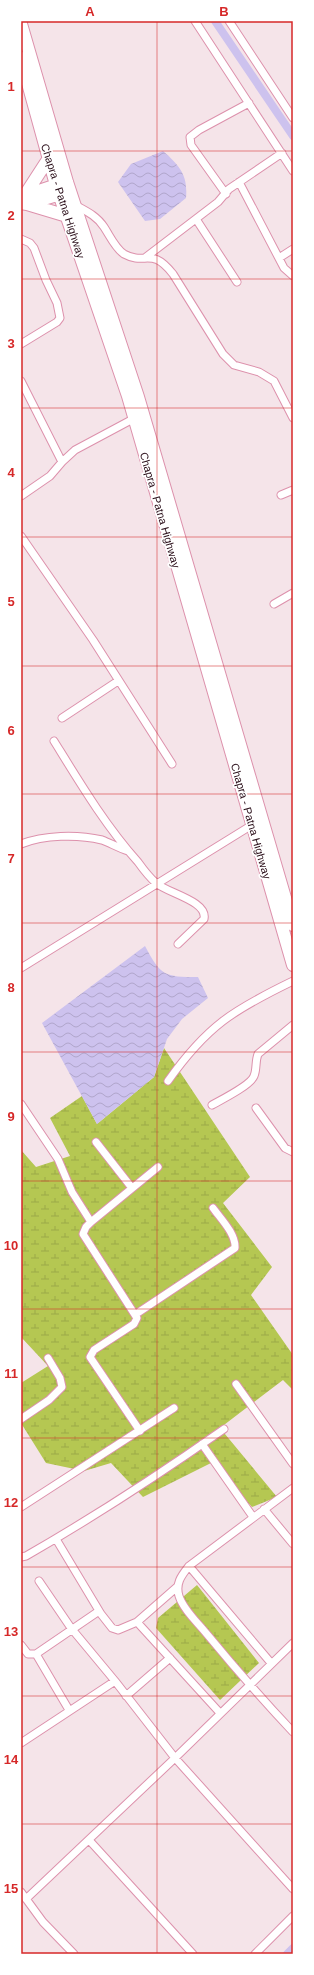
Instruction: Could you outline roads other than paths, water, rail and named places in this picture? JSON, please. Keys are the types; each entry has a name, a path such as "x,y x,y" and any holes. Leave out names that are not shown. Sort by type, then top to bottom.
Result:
{"highway":[{"name":"Chapra - Patna Highway","path":"21,24 63,188 67,216 126,391 293,965"},
{"name":"Chapra - Patna Highway","path":"21,58 49,158 63,188 74,205 138,398 293,925"},
{"path":"24,200 49,158"},
{"path":"24,200 63,188"},
{"path":"24,200 67,216"}],"street":[{"path":"195,21 293,171"},
{"path":"229,21 293,118"},
{"path":"226,194 191,145 190,137 199,130 249,103"},
{"path":"146,257 218,202 239,182 282,153"},
{"path":"239,182 279,258 288,273 293,276"},
{"path":"74,205 91,214 98,220 116,246 124,254 157,258 170,271 229,360 240,368 259,372 274,381 293,418"},
{"path":"196,219 237,282"},
{"path":"21,239 34,248 46,280 57,303 60,318 57,322 21,344"},
{"path":"279,258 293,249"},
{"path":"21,381 62,462"},
{"path":"21,496 50,476 75,450 133,419"},
{"path":"281,495 293,490"},
{"path":"21,536 82,623 172,764"},
{"path":"274,604 293,593"},
{"path":"62,718 118,681"},
{"path":"54,741 100,814 128,851 156,884 193,902 205,914 199,926 178,944"},
{"path":"22,966 252,825"},
{"path":"21,844 44,838 74,837 103,840 128,851"},
{"path":"168,1081 186,1056 215,1026 241,1007 293,981"},
{"path":"212,1105 250,1082 255,1075 256,1059 258,1054 293,1025"},
{"path":"21,1104 58,1158 72,1192 91,1222"},
{"path":"256,1108 285,1148 293,1152"},
{"path":"21,1119 29,1116"},
{"path":"96,1142 132,1188"},
{"path":"140,1431 90,1357 94,1350 134,1324 137,1318 136,1314 85,1237 84,1230 91,1222 158,1167"},
{"path":"136,1314 235,1248 235,1244 230,1233 214,1208"},
{"path":"21,1419 49,1400 62,1387 60,1378 48,1358"},
{"path":"236,1384 293,1464"},
{"path":"21,1506 174,1408"},
{"path":"21,1557 56,1539 224,1429"},
{"path":"202,1444 253,1517"},
{"path":"293,1488 189,1566 179,1578 177,1587 179,1597 189,1612 249,1685 293,1732"},
{"path":"264,1509 293,1544"},
{"path":"56,1539 99,1611 112,1628 118,1630 136,1622 177,1587"},
{"path":"189,1566 271,1663"},
{"path":"39,1581 71,1628 115,1681 175,1758 293,1889"},
{"path":"21,1645 28,1654 36,1654 71,1628 99,1611"},
{"path":"136,1622 220,1713"},
{"path":"26,1899 175,1758 293,1643"},
{"path":"36,1654 69,1710"},
{"path":"126,1696 170,1658"},
{"path":"21,1743 115,1681"},
{"path":"89,1840 192,1954"},
{"path":"21,1892 43,1922 74,1954"},
{"path":"255,1954 293,1916"}],"water":[{"path":"163,151 174,161 182,172 186,183 186,198 160,219 145,221 118,182 131,164"},
{"path":"145,946 155,964 165,973 178,976 198,977 208,998 182,1019 167,1039 154,1077 97,1124 42,1023"}],"waterway":[{"path":"215,21 293,136"},
{"path":"287,1954 293,1948"}]}
